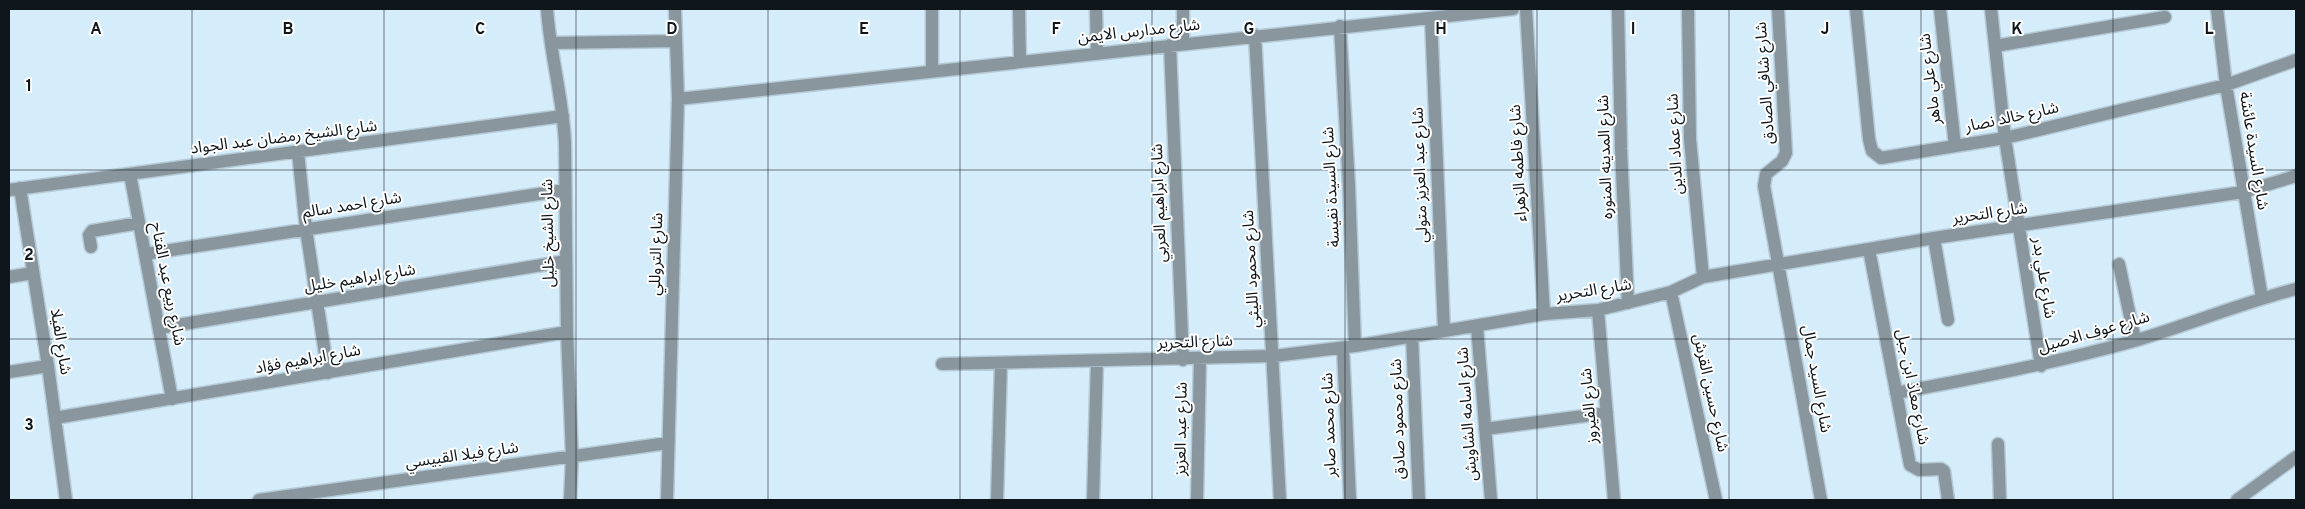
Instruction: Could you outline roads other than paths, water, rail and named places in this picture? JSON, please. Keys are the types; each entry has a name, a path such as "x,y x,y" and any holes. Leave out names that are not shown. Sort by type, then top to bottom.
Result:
{"street":[{"name":"شارع الشيخ خليل","path":"547,9 564,116 567,332 572,457 570,500"},
{"name":"شارع التروللي","path":"666,500 678,99 675,9"},
{"path":"932,9 932,71"},
{"path":"1019,9 1020,61"},
{"path":"1096,9 1097,53"},
{"name":"شارع ابراهيم العربي","path":"1183,9 1177,44 1183,360"},
{"name":"شارع مدارس الايمن","path":"678,99 1255,36 1340,26 1417,14 1431,18 1513,9"},
{"name":"شارع فاطمه الزهراء","path":"1526,9 1544,314"},
{"name":"شارع المدينه المنوره","path":"1618,9 1621,149 1628,303"},
{"name":"شارع عماد الدين","path":"1688,9 1690,139 1703,277"},
{"name":"شارع شافي الصادق","path":"1778,9 1786,153 1782,162 1770,170 1764,180 1779,264"},
{"name":"شارع خالد نصار","path":"1856,9 1872,151 1882,158 2005,138 2226,85 2296,60"},
{"name":"شارع علي ماهر","path":"1940,9 1956,146"},
{"name":"شارع علي بدر","path":"1992,9 2005,138 2041,366"},
{"name":"شارع السيدة عائشة","path":"2217,9 2226,85 2262,298"},
{"path":"1996,46 2165,17"},
{"name":"شارع عبد العزيز متولي","path":"1431,18 1444,331"},
{"name":"شارع السيدة نفيسة","path":"1340,26 1349,186 1349,347"},
{"name":"شارع محمود الليثي","path":"1255,36 1274,356 1280,500"},
{"path":"551,43 676,41"},
{"name":"شارع الشيخ رمضان عبد الجواد","path":"14,189 564,116"},
{"path":"298,152 306,230 328,373"},
{"name":"شارع ربيع عبد الفتاح","path":"130,174 172,399"},
{"name":"شارع التحرير","path":"942,364 1183,360 1274,356 1349,347 1544,314 1598,310 1671,292 1703,277 1934,238 2243,192 2296,176"},
{"name":"شارع الفيلا","path":"14,189 32,274 48,366 66,500"},
{"name":"شارع احمد سالم","path":"145,254 565,190"},
{"path":"91,247 89,235 92,231 139,222"},
{"path":"1934,238 1948,320"},
{"name":"شارع معاذ ابن جبل","path":"1870,249 1910,465 1919,470 1941,469 1944,472 1948,500"},
{"name":"شارع ابراهيم خليل","path":"159,328 566,261"},
{"name":"شارع السيد جمال","path":"1779,264 1821,500"},
{"path":"2119,264 2135,340"},
{"path":"9,277 32,274"},
{"name":"شارع عوف الاصيل","path":"1896,392 2041,366 2135,340 2262,298 2296,289"},
{"name":"شارع حسين القرش","path":"1671,292 1716,500"},
{"name":"شارع الفيروز","path":"1598,310 1614,500"},
{"name":"شارع اسامه الشاويش","path":"1478,326 1491,500"},
{"name":"شارع ابراهيم فؤاد","path":"55,418 567,332"},
{"name":"شارع محمود صادق","path":"1412,336 1419,500"},
{"name":"شارع محمد صابر","path":"1349,347 1350,500"},
{"name":"شارع عبد العزيز","path":"1197,500 1200,359"},
{"path":"1093,500 1097,361"},
{"path":"997,500 1001,363"},
{"path":"9,372 48,366"},
{"path":"1485,429 1607,413"},
{"name":"شارع فيلا القبيسي","path":"259,500 668,443"},
{"path":"1998,444 2000,500"},
{"path":"2237,500 2296,457"}]}
